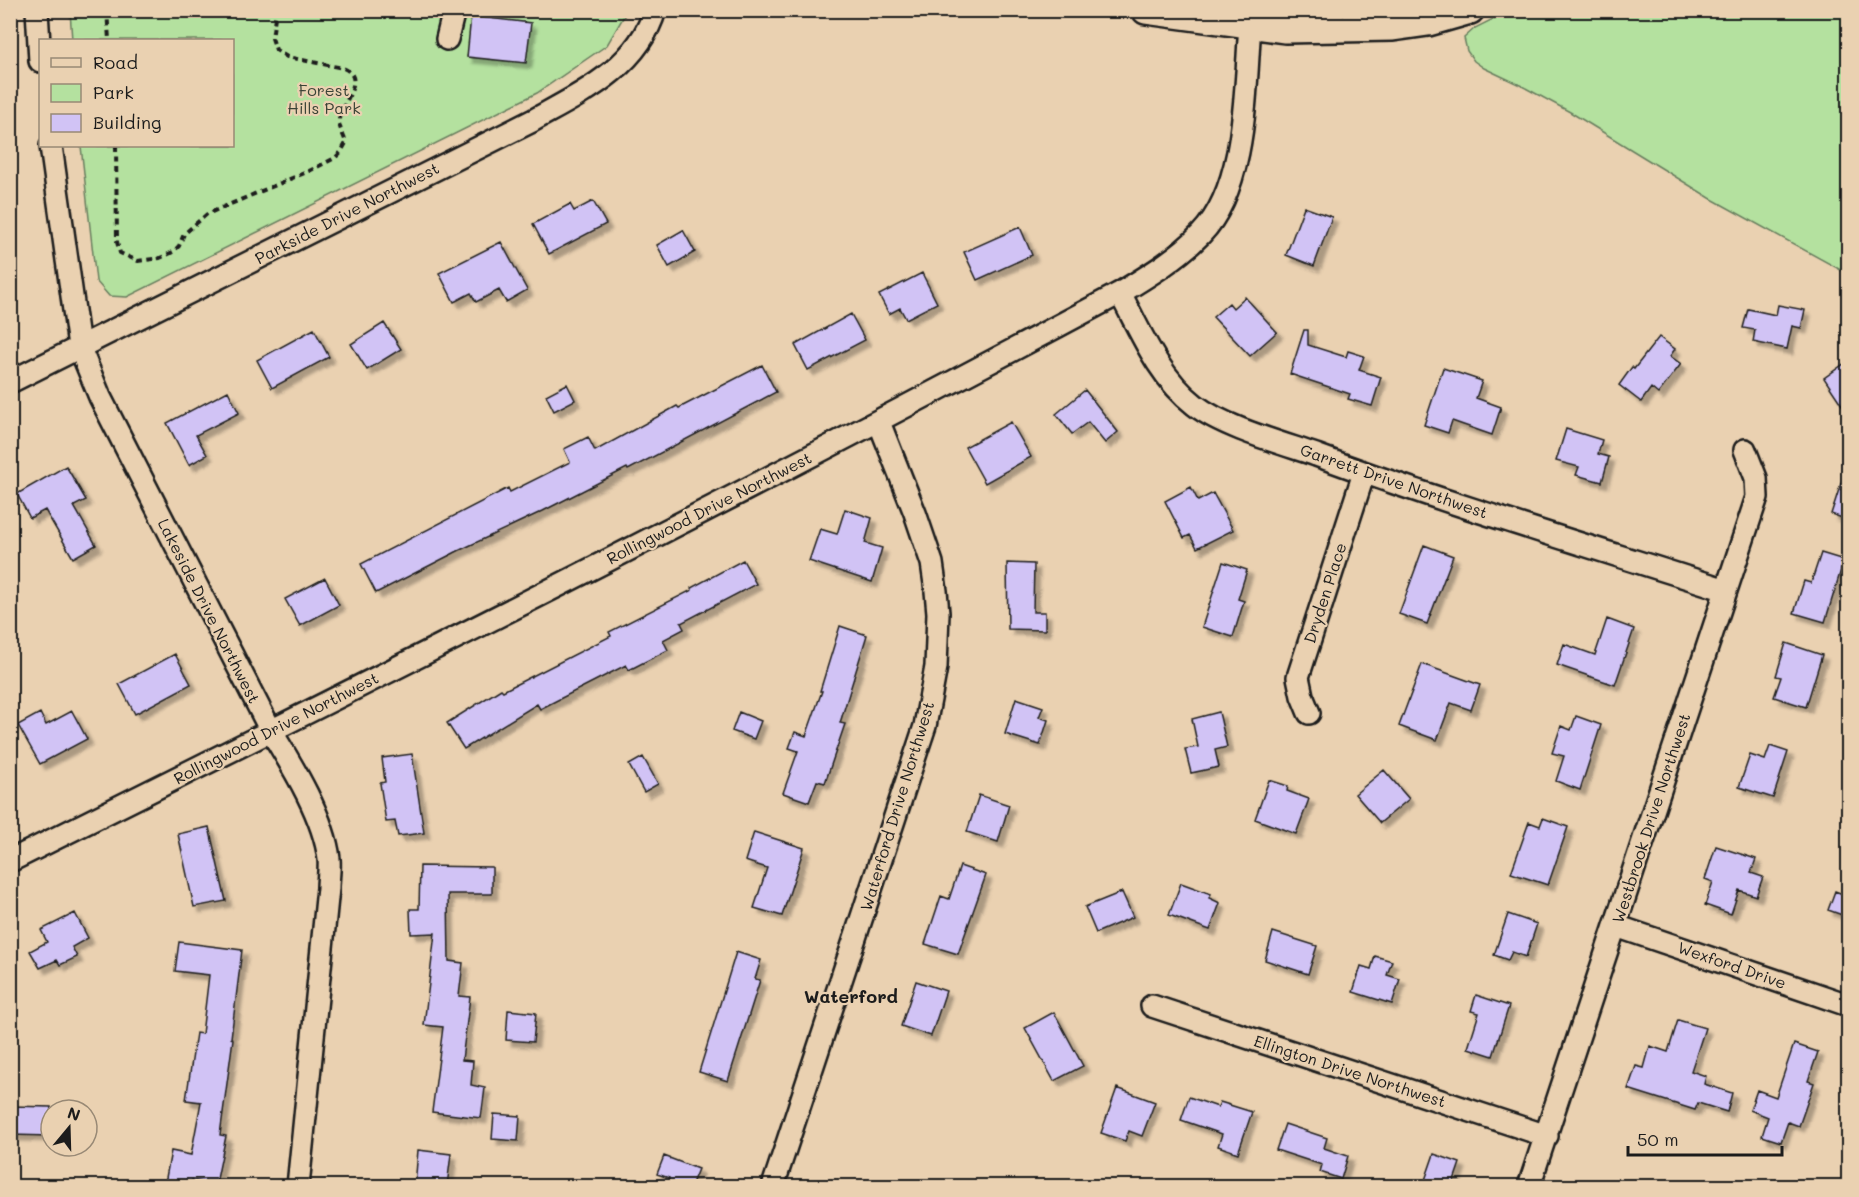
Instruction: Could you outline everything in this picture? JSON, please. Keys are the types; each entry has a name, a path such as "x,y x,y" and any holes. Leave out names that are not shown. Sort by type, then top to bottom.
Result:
{"main road":[{"path":"1146,10 1285,29 1393,27 1428,22 1470,10"}],"street":[{"path":"37,10 39,44"},
{"path":"447,39 454,10"},
{"name":"Parkside Drive Northwest","path":"10,382 532,121 590,88 620,65 645,36 655,10"},
{"name":"Rollingwood Drive Northwest","path":"10,861 879,422 1120,293 1156,270 1202,234 1226,198 1242,136 1250,25"},
{"name":"Lakeside Drive Northwest","path":"51,147 80,346 100,397 271,731 298,776 324,837 329,860 327,899 298,1186"},
{"name":"Garrett Drive Northwest","path":"1120,293 1163,373 1196,406 1222,421 1364,473 1726,590"},
{"name":"Waterford Drive Northwest","path":"773,1186 925,726 936,667 938,613 932,563 879,422"},
{"name":"Westbrook Drive Northwest","path":"1529,1186 1757,497 1756,478 1745,450"},
{"name":"Dryden Place","path":"1309,713 1298,677 1364,473"},
{"name":"Wexford Drive","path":"1616,926 1848,1005"},
{"name":"Ellington Drive Northwest","path":"1152,1005 1547,1136"}],"path":[{"path":"107,10 109,39"},
{"path":"116,147 117,242 120,253 138,261 160,258 173,252 179,246 184,234 207,214 335,158 346,143 339,125 339,117 354,78 349,70 287,57 276,50 272,38 276,10"}],"green space":[{"path":"1511,10 1848,11 1845,25 1848,42 1848,274 1710,198 1570,112 1474,61 1467,51 1464,38 1475,28"},
{"name":"Forest Hills Park","path":"70,11 627,11 607,45 537,93 127,297 109,296 96,281 81,147 234,147 234,39 72,39"}],"building":[{"path":"471,16 531,23 526,63 467,57"},
{"path":"593,201 606,224 549,254 533,224 570,204 574,211"},
{"path":"1304,207 1332,217 1314,266 1286,255"},
{"path":"1020,227 1032,255 977,280 964,252"},
{"path":"683,230 695,252 669,267 657,245"},
{"path":"501,242 527,290 506,302 499,290 476,302 471,293 454,302 439,273"},
{"path":"922,273 937,303 906,319 900,308 889,314 879,295"},
{"path":"1245,297 1277,332 1250,356 1213,317 1229,303 1233,308"},
{"path":"1778,305 1805,310 1801,328 1792,326 1787,349 1753,342 1755,330 1743,328 1748,309 1776,315"},
{"path":"851,314 865,340 808,370 795,345"},
{"path":"384,323 401,349 367,370 351,344"},
{"path":"314,329 329,357 272,388 257,360"},
{"path":"1304,330 1308,330 1308,345 1346,357 1348,351 1364,356 1359,370 1381,377 1372,406 1348,399 1350,394 1290,374"},
{"path":"1659,337 1675,349 1670,356 1681,364 1658,394 1651,388 1641,402 1619,385"},
{"path":"1848,361 1848,414 1824,378"},
{"path":"762,365 776,392 628,470 627,468 376,593 361,564 508,488 510,492 570,462 564,449 588,437 595,451 677,406 679,408"},
{"path":"1443,368 1482,381 1476,398 1501,407 1492,435 1452,421 1448,433 1424,425"},
{"path":"567,384 575,400 554,411 546,395"},
{"path":"1085,390 1118,432 1105,443 1088,422 1072,434 1056,414"},
{"path":"228,391 239,413 196,435 207,455 189,465 167,423"},
{"path":"1011,422 1031,457 985,483 965,447"},
{"path":"1566,429 1602,440 1598,454 1609,457 1602,482 1576,475 1579,467 1556,461"},
{"path":"66,466 86,500 74,506 96,545 73,558 45,510 30,518 17,494"},
{"path":"1845,471 1848,471 1848,520 1831,514"},
{"path":"1191,487 1198,501 1213,493 1233,530 1197,548 1190,535 1184,538 1165,501"},
{"path":"845,509 872,518 865,543 882,548 872,582 809,561 820,529 837,534"},
{"path":"1424,545 1453,556 1427,624 1399,614"},
{"path":"1821,553 1844,560 1825,622 1794,613 1804,581 1811,583"},
{"path":"743,560 756,584 681,623 684,629 663,640 668,650 629,670 626,665 540,709 537,704 464,749 447,723 501,689 503,691 611,636 609,632 692,590 691,588"},
{"path":"1223,562 1247,570 1238,599 1244,601 1233,637 1202,627"},
{"path":"1007,563 1034,564 1033,612 1045,612 1045,630 1008,629"},
{"path":"325,578 339,605 300,626 285,599"},
{"path":"1607,619 1634,629 1615,685 1557,665 1564,644 1595,655"},
{"path":"840,626 867,635 840,723 845,724 825,783 817,781 809,802 783,793 798,751 789,748 795,732 806,736 822,691 820,691"},
{"path":"1786,643 1822,655 1806,707 1774,697 1781,677 1776,676"},
{"path":"175,654 191,684 135,714 119,684"},
{"path":"1422,664 1480,685 1471,710 1451,703 1437,740 1399,726"},
{"path":"1016,698 1043,707 1039,717 1048,720 1040,745 1005,734"},
{"path":"72,711 87,739 40,764 18,725 40,713 46,725"},
{"path":"739,712 761,721 754,739 732,731"},
{"path":"1219,712 1227,747 1215,750 1219,767 1191,773 1185,749 1198,747 1192,719"},
{"path":"1576,716 1601,725 1580,790 1556,781 1564,756 1552,753 1561,726 1571,730"},
{"path":"1770,746 1788,752 1773,798 1739,787 1750,755 1765,760"},
{"path":"412,754 424,833 398,836 395,821 386,822 380,783 385,782 382,758"},
{"path":"643,757 658,784 644,792 629,765"},
{"path":"1384,770 1409,799 1380,823 1355,794"},
{"path":"1269,780 1288,786 1287,791 1309,799 1296,834 1255,819"},
{"path":"979,795 1009,805 998,842 967,832"},
{"path":"1543,818 1568,827 1548,885 1511,873 1529,822 1540,826"},
{"path":"209,827 226,901 194,907 178,834"},
{"path":"754,832 804,848 782,916 754,908 767,868 745,861"},
{"path":"1716,846 1756,859 1751,873 1763,877 1756,896 1739,890 1731,914 1705,905 1713,882 1705,879"},
{"path":"420,866 492,867 492,894 448,894 449,961 463,963 459,996 470,997 462,1060 473,1061 471,1085 485,1088 481,1118 432,1112 443,1027 424,1025 435,933 411,934 410,909 419,909"},
{"path":"960,866 986,875 958,954 925,944 941,896 949,899"},
{"path":"1181,883 1211,894 1209,898 1220,903 1210,930 1169,915"},
{"path":"1835,891 1848,896 1848,917 1828,910"},
{"path":"1122,892 1133,917 1096,933 1085,907"},
{"path":"75,913 88,938 72,947 77,957 60,965 57,960 40,968 30,951 47,942 41,930"},
{"path":"1508,914 1537,924 1526,957 1512,952 1508,960 1494,955"},
{"path":"1273,932 1317,946 1308,974 1265,960"},
{"path":"179,942 242,950 220,1135 226,1136 216,1184 192,1180 191,1186 165,1183 171,1151 191,1155 201,1102 186,1100 196,1033 202,1034 209,975 175,971"},
{"path":"736,952 761,960 755,979 760,980 728,1081 699,1072"},
{"path":"1375,956 1392,961 1387,975 1400,979 1392,1004 1353,992 1361,966 1371,969"},
{"path":"916,981 946,991 931,1036 901,1026"},
{"path":"1476,995 1509,1006 1493,1056 1468,1048 1479,1013 1471,1011"},
{"path":"508,1010 536,1013 533,1042 506,1040"},
{"path":"1054,1012 1083,1066 1054,1081 1025,1028"},
{"path":"1678,1020 1705,1028 1691,1071 1706,1076 1704,1084 1732,1093 1727,1112 1698,1103 1695,1110 1628,1089 1636,1066 1644,1068 1650,1046 1668,1052"},
{"path":"1794,1044 1818,1052 1808,1081 1814,1083 1799,1126 1788,1122 1781,1142 1762,1136 1768,1117 1750,1110 1757,1090 1776,1097"},
{"path":"1117,1088 1155,1102 1142,1136 1129,1131 1125,1141 1101,1133"},
{"path":"1189,1097 1218,1107 1220,1102 1252,1112 1238,1153 1218,1146 1222,1134 1181,1120"},
{"path":"10,1106 39,1107 39,1136 10,1135"},
{"path":"494,1114 520,1116 518,1141 492,1139"},
{"path":"1285,1124 1327,1138 1324,1148 1348,1156 1341,1179 1320,1172 1322,1165 1276,1150"},
{"path":"418,1150 451,1154 447,1186 415,1186"},
{"path":"1434,1154 1460,1163 1452,1186 1423,1186"},
{"path":"664,1156 698,1169 691,1186 666,1186 669,1178 657,1174"}],"district":[{"name":"Waterford","path":"851,997"}]}
